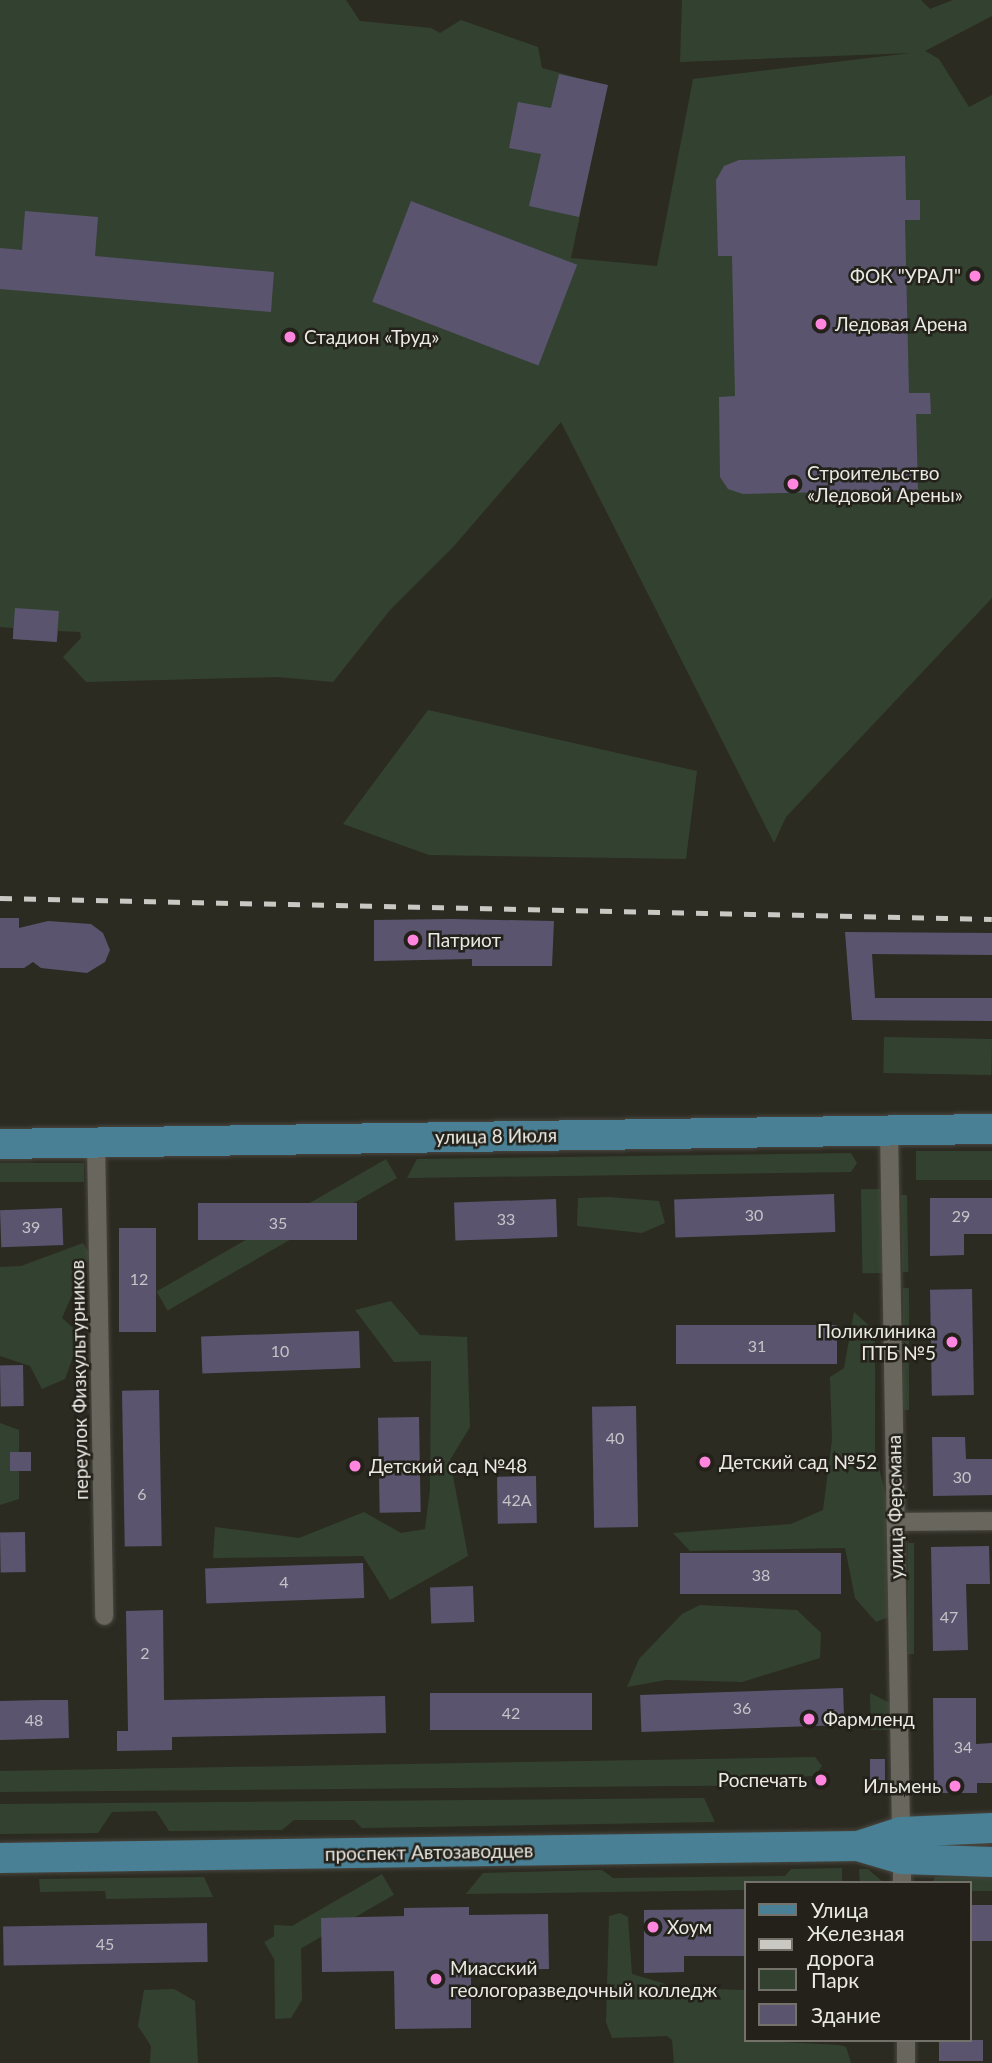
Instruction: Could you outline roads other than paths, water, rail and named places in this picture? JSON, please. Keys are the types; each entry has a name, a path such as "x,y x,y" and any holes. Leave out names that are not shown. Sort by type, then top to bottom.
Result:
{"main road":[{"name":"улица 8 Июля","path":"0,1144 992,1129"},
{"name":"проспект Автозаводцев","path":"902,1858 992,1828"},
{"name":"проспект Автозаводцев","path":"0,1858 858,1846 902,1858 992,1862"}],"street":[{"name":"улица Ферсмана","path":"889,1130 902,1858"},
{"name":"переулок Физкультурников","path":"96,1142 104,1616"},
{"path":"896,1522 992,1521"},
{"path":"906,2042 906,2063"}],"railway":[{"path":"0,898 992,919"}],"place":[{"name":"ФОК \"УРАЛ\"","path":"975,276"},
{"name":"Ледовая Арена","path":"821,324"},
{"name":"Стадион «Труд»","path":"290,337"},
{"name":"Строительство «Ледовой Арены»","path":"793,484"},
{"name":"Патриот","path":"413,940"},
{"name":"Поликлиника ПТБ №5","path":"952,1342"},
{"name":"Детский сад №52","path":"705,1462"},
{"name":"Детский сад №48","path":"355,1466"},
{"name":"Фармленд","path":"809,1719"},
{"name":"Роспечать","path":"821,1780"},
{"name":"Ильмень","path":"955,1786"},
{"name":"Хоум","path":"653,1927"},
{"name":"Миасский геологоразведочный колледж","path":"436,1979"}]}
